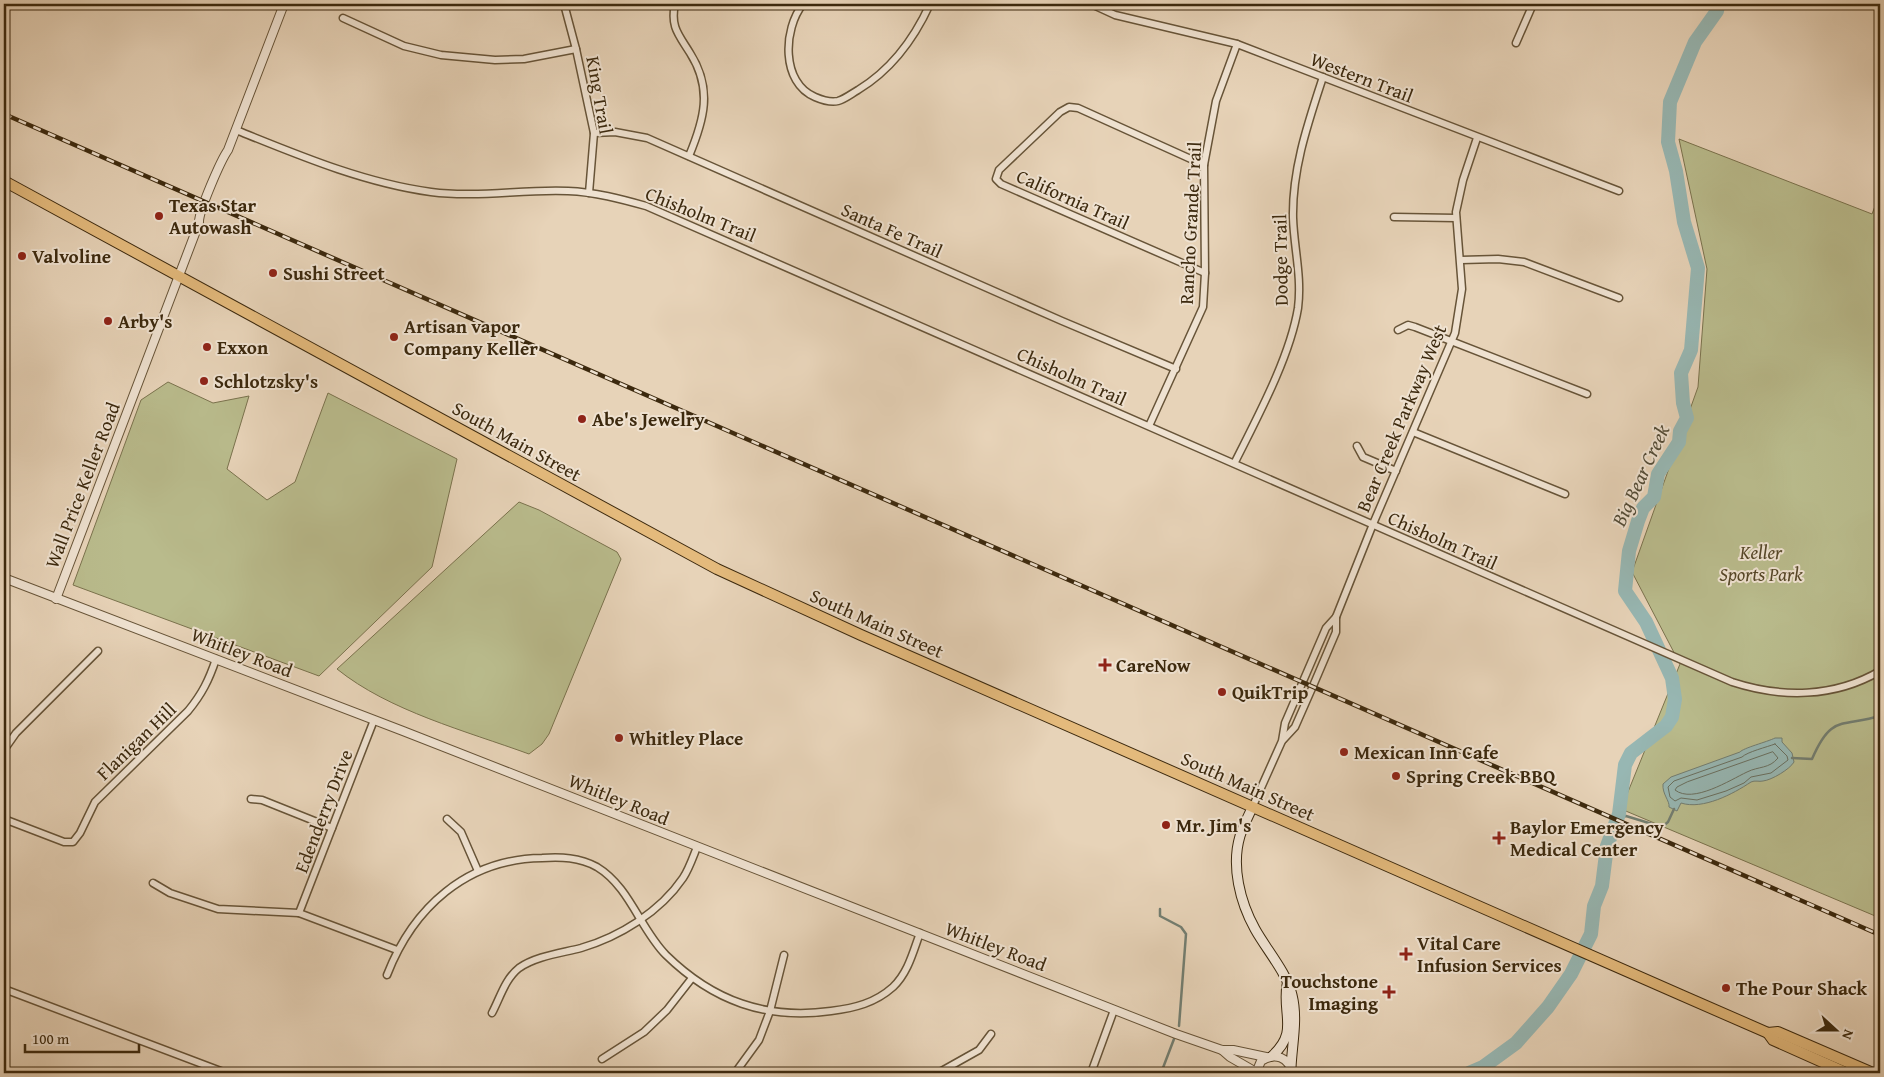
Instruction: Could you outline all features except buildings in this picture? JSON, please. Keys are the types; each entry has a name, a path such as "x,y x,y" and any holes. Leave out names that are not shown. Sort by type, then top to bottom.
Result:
{"main road":[{"name":"South Main Street","path":"4,181 717,569 1252,808 1768,1033 1778,1032 1860,1071 1873,1073"},
{"path":"1252,808 1240,837 1238,872 1240,888 1255,928 1274,957 1292,994 1294,1007 1292,1071"},
{"path":"1269,1057 1286,1042 1288,1023 1287,985"},
{"name":"South Main Street","path":"1768,1033 1773,1040 1847,1073"}],"street":[{"name":"Wall Price Keller Road","path":"56,599 199,223 202,221 218,182 228,150 284,4"},
{"name":"King Trail","path":"564,4 594,133 589,193"},
{"path":"675,4 675,31 692,55 703,81 701,128 689,156"},
{"path":"803,4 792,24 790,60 794,75 801,88 808,94 828,102 846,97 865,85 888,66 908,43 930,4"},
{"name":"Western Trail","path":"1091,4 1115,15 1236,44 1619,191"},
{"path":"1516,43 1533,4"},
{"path":"343,18 404,46 441,55 470,59 515,59 576,49"},
{"name":"Rancho Grande Trail","path":"1149,426 1203,307 1205,273 1204,165 1216,100 1236,44"},
{"name":"Dodge Trail","path":"1235,462 1257,418 1293,328 1300,284 1293,218 1294,187 1306,127 1323,78"},
{"name":"California Trail","path":"1204,165 1078,108 1069,107 1060,112 999,170 996,179 1001,184 1205,273"},
{"name":"Chisholm Trail","path":"236,130 375,181 406,188 456,194 568,191 623,200 661,211 1732,682 1770,692 1794,694 1835,689 1880,671"},
{"name":"Santa Fe Trail","path":"594,133 615,132 646,138 1035,309 1176,368"},
{"name":"Bear Creek Parkway West","path":"1252,808 1282,741 1285,723 1326,628 1336,617 1373,524 1452,342 1462,289 1456,218 1462,180 1477,138"},
{"path":"1394,216 1456,218"},
{"path":"1461,260 1498,258 1524,262 1619,298"},
{"path":"1398,330 1408,325 1587,394"},
{"path":"1413,432 1565,494"},
{"path":"1357,446 1363,457 1396,472"},
{"name":"Whitley Road","path":"4,578 374,720 1114,1010 1222,1050 1233,1050 1269,1057"},
{"name":"Bear Creek Parkway West","path":"1282,741 1294,727 1313,686 1336,632 1336,617"},
{"path":"4,750 16,733 98,651"},
{"name":"Flanigan Hill","path":"4,819 64,842 73,842 80,833 95,802 201,696 209,682 216,659"},
{"name":"Edenderry Drive","path":"299,913 374,720"},
{"path":"252,799 262,800 332,828"},
{"path":"447,819 461,832 478,872"},
{"path":"492,1013 504,987 520,968 532,962 595,944 623,931 670,894 684,877 698,847"},
{"path":"387,975 396,950 422,914 448,891 478,872 518,859 573,858 594,866 612,879 665,954 692,978 711,992 770,1011 795,1015 852,1008 870,1003 893,987 901,978 920,934"},
{"path":"153,883 170,893 218,909 270,910 299,913 396,950"},
{"path":"735,1073 759,1040 770,1011 784,955"},
{"path":"602,1059 644,1032 667,1010 692,978"},
{"path":"4,989 226,1073"},
{"path":"1091,1073 1114,1010"},
{"path":"938,1073 979,1050 991,1034"},
{"name":"Whitley Road","path":"1222,1050 1230,1058 1256,1072"},
{"path":"1256,1072 1258,1066 1269,1057 1284,1059 1292,1071"}],"green space":[{"name":"Keller Sports Park","path":"1679,139 1872,214 1880,193 1880,918 1621,809 1680,664 1632,572 1698,387 1707,269"},
{"path":"168,382 213,403 249,396 227,469 267,500 295,482 328,393 457,459 432,567 319,676 73,585 141,400"},
{"path":"519,502 539,510 617,552 621,559 549,734 542,744 529,754 429,719 404,708 380,697 337,669"}],"water":[{"path":"1775,738 1782,738 1782,742 1792,753 1794,762 1780,774 1771,779 1751,782 1727,796 1708,803 1690,805 1681,803 1677,811 1669,807 1663,784 1671,777"}],"waterway":[{"name":"Big Bear Creek","path":"1469,1073 1483,1067 1516,1043 1548,1007 1571,974 1591,934 1594,906 1602,886 1607,846 1619,814 1625,765 1631,753 1666,726 1672,717 1675,699 1672,678 1646,622 1625,591 1629,551 1638,521 1643,508 1654,497 1658,474 1679,442 1680,431 1687,418 1683,403 1681,373 1691,350 1698,268 1684,222 1676,171 1668,142 1670,102 1695,42 1717,11 1718,4"},
{"path":"1792,758 1812,759 1825,735 1838,725 1880,716"},
{"path":"1618,817 1626,816 1662,827 1668,822 1674,809"},
{"path":"1160,909 1160,916 1181,927 1186,934 1179,1026"},
{"path":"1161,1073 1174,1039"}],"railway":[{"path":"4,114 1880,935"}],"place":[{"name":"Texas Star Autowash","path":"159,216"},
{"name":"Valvoline","path":"22,256"},
{"name":"Sushi Street","path":"273,273"},
{"name":"Arby's","path":"108,321"},
{"name":"Artisan vapor Company Keller","path":"394,337"},
{"name":"Exxon","path":"207,347"},
{"name":"Schlotzsky's","path":"204,381"},
{"name":"Abe's Jewelry","path":"582,419"},
{"name":"CareNow","path":"1105,665"},
{"name":"QuikTrip","path":"1222,692"},
{"name":"Whitley Place","path":"619,738"},
{"name":"Mexican Inn Cafe","path":"1344,752"},
{"name":"Spring Creek BBQ","path":"1396,776"},
{"name":"Mr. Jim's","path":"1166,825"},
{"name":"Baylor Emergency Medical Center","path":"1499,838"},
{"name":"Vital Care Infusion Services","path":"1406,954"},
{"name":"The Pour Shack","path":"1726,988"},
{"name":"Touchstone Imaging","path":"1389,992"}]}
